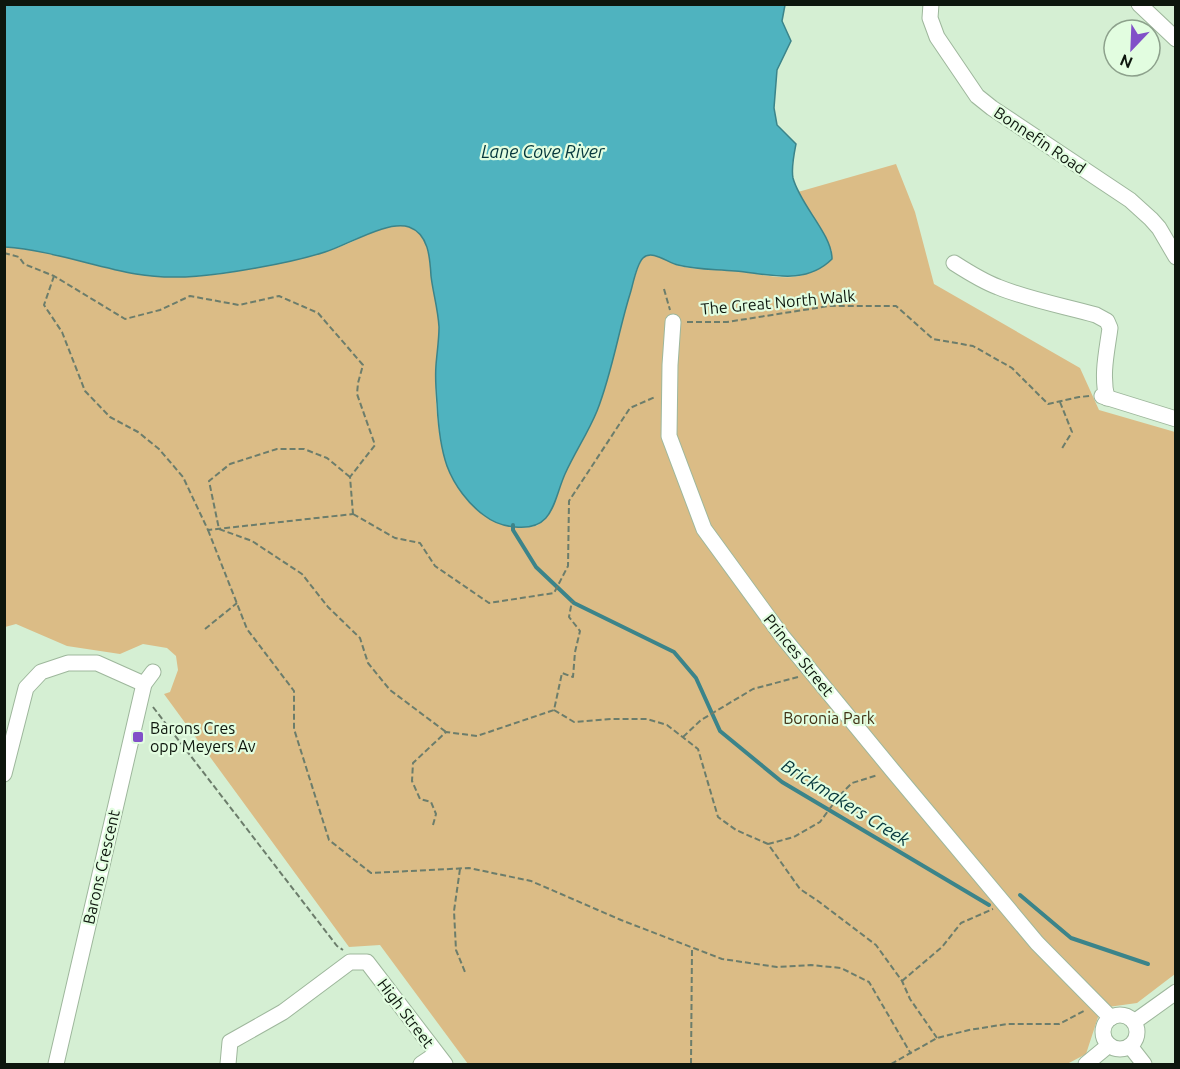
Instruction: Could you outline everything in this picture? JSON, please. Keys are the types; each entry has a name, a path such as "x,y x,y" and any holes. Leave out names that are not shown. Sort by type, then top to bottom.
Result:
{"street":[{"name":"Bonnefin Road","path":"931,4 930,18 937,37 981,100 1136,205 1159,228 1176,257"},
{"path":"1139,4 1176,39"},
{"path":"954,262 974,276 997,287 1096,315 1107,321 1110,328 1104,376 1105,397 1176,418"},
{"name":"Princes Street","path":"673,322 669,436 704,529 782,636 893,771 1037,944 1111,1018"},
{"name":"Barons Crescent","path":"4,774 26,688 42,672 68,663 97,663 149,678 56,1065"},
{"name":"High Street","path":"228,1065 231,1042 283,1012 350,962 367,962 440,1059"},
{"path":"1134,1022 1176,992"},
{"path":"1121,1015 1131,1018 1134,1022 1137,1027 1137,1038 1130,1046 1115,1048 1109,1045 1104,1038 1103,1032 1111,1018 1121,1015"},
{"path":"1086,1065 1109,1045"},
{"path":"1130,1046 1144,1065"},
{"path":"421,1065 440,1059"}],"path":[{"path":"4,253 19,257 24,264 54,276 124,319 160,310 190,296 239,305 279,296 318,313 363,365 357,394 375,445 350,477 353,514"},
{"path":"54,276 44,305 62,332 84,392 110,417 138,432 159,449 183,477 208,530 247,629 294,691 294,729 329,840 371,873 469,868 531,881 621,920 722,959 777,967 811,965 841,968 869,982 911,1054"},
{"path":"664,290 673,322"},
{"name":"The Great North Walk","path":"673,322 727,322 830,306 896,306 933,339 973,346 1012,368 1048,404 1060,402"},
{"path":"208,530 353,514 395,538 420,543 435,566 489,603 554,593 568,566 569,501 630,408 669,392"},
{"path":"1061,450 1072,432 1060,402 1079,397 1105,397"},
{"path":"219,529 209,481 230,464 277,449 304,449 327,458 350,477"},
{"path":"219,529 252,541 302,574 328,607 360,638 368,663 390,690 446,732 477,736 554,710 574,722 647,719 667,725 698,749 718,817 736,830 768,844 800,889 876,945 902,981 910,999 937,1038"},
{"path":"554,710 562,673 573,677 575,652 580,632 569,617 572,601"},
{"path":"206,629 237,603"},
{"path":"683,737 701,720 753,689 812,673"},
{"path":"153,706 337,946 347,951"},
{"path":"433,825 436,814 431,802 420,799 412,781 413,763 446,732"},
{"path":"768,844 794,837 820,822 839,796 852,783 893,771"},
{"path":"460,869 454,911 456,950 465,972"},
{"path":"902,981 942,947 962,923 1005,904"},
{"path":"691,1065 692,948"},
{"path":"891,1065 937,1038 969,1029 1007,1024 1059,1024 1097,1004"}],"green space":[{"name":"Boronia Park","path":"896,164 915,212 934,284 1080,368 1099,410 1175,432 1175,974 1137,1003 1101,1008 1086,1054 1067,1064 468,1064 380,945 349,947 164,694 170,692 178,670 176,656 167,648 143,644 120,654 67,646 16,624 5,627 5,247 48,253 121,271 180,277 212,275 291,261 342,246 386,227 399,225 413,228 425,241 433,275 439,326 435,377 436,403 441,444 448,468 462,493 482,514 495,522 523,528 538,525 593,419 607,382 634,278 645,256 658,256 679,266 693,268 774,277 804,275 819,267 832,251 798,192"}],"water":[{"name":"Lane Cove River","path":"5,5 785,5 782,21 791,41 777,70 774,108 777,125 796,144 793,178 802,199 827,240 832,259 810,273 774,276 692,268 651,255 643,258 638,265 597,411 565,474 550,512 538,524 528,527 511,527 488,518 463,494 447,466 440,435 436,389 438,314 427,248 416,230 409,227 390,227 367,234 334,249 300,259 226,273 181,277 136,274 38,251 5,247"}],"waterway":[{"name":"Brickmakers Creek","path":"513,525 513,530 536,567 574,603 674,652 696,678 720,731 782,782 989,905"},
{"name":"Brickmakers Creek","path":"1020,895 1071,938 1148,964"}],"place":[{"name":"Barons Cres opp Meyers Av","path":"138,737"}]}
